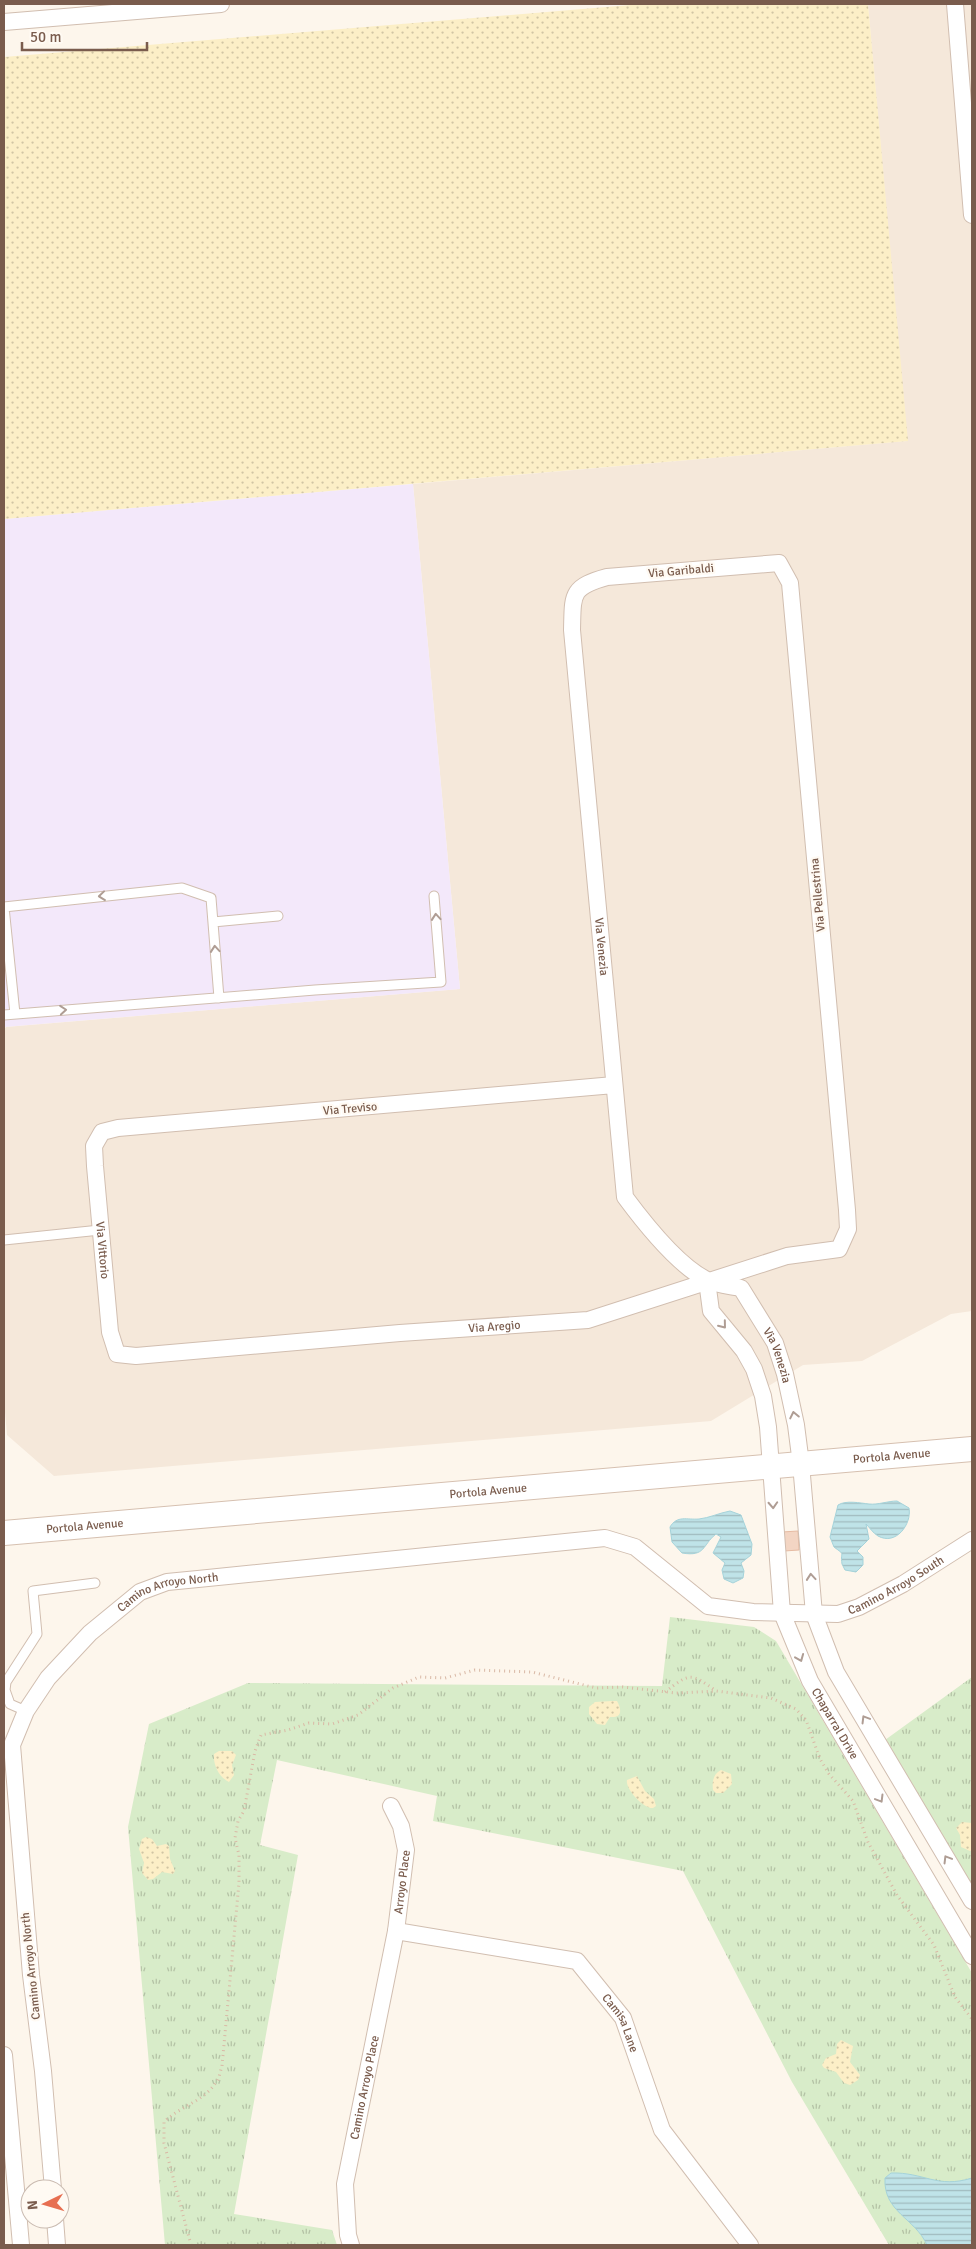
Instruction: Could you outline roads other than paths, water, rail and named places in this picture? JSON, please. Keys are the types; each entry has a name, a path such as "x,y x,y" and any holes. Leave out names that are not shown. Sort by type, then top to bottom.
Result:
{"main road":[{"name":"Portola Avenue","path":"4,1533 972,1449"}],"street":[{"path":"4,22 221,4"},
{"path":"955,4 972,215"},
{"name":"Via Garibaldi","path":"585,583 607,577 778,563"},
{"name":"Via Pellestrina","path":"778,563 790,584 848,1229"},
{"name":"Via Venezia","path":"585,583 573,598 572,630 625,1197 644,1222 674,1255 707,1281 741,1288 775,1343 785,1374 796,1425 801,1464"},
{"name":"Via Treviso","path":"94,1146 102,1132 118,1128 614,1085"},
{"name":"Via Vittorio","path":"94,1146 110,1332 117,1354"},
{"name":"Via Aregio","path":"117,1354 136,1356 400,1333 588,1320 787,1256 839,1249 848,1229"},
{"name":"Via Venezia","path":"707,1281 711,1311 744,1351 754,1369 763,1396 771,1466"},
{"path":"801,1464 814,1614 836,1672 972,1901"},
{"name":"Chaparral Drive","path":"771,1466 782,1613 810,1681 972,1956"},
{"name":"Camino Arroyo North","path":"52,2179 43,2071 30,1975 12,1745 26,1711 48,1678 90,1633 140,1592 167,1582 605,1538 635,1547 708,1606 753,1612 814,1614"},
{"name":"Camino Arroyo South","path":"814,1614 838,1614 859,1607 903,1584 972,1540"},
{"name":"Arroyo Place","path":"392,1806 401,1826 406,1850 396,1930"},
{"name":"Camino Arroyo Place","path":"351,2245 348,2235 345,2184 396,1930"},
{"name":"Camisa Lane","path":"396,1930 577,1961 623,2018 662,2130 750,2245"},
{"path":"4,2055 21,2245"},
{"path":"56,2229 57,2245"}],"lane":[{"path":"15,1014 4,906 182,888 211,898 219,998"},
{"path":"4,1015 441,982 434,896"},
{"path":"213,922 278,916"},
{"path":"4,1240 100,1230"},
{"path":"26,1711 10,1704 5,1690 6,1682 37,1634 33,1591 95,1583"}],"water":[{"path":"897,1501 909,1508 908,1521 905,1527 897,1536 885,1538 876,1535 866,1524 869,1539 857,1551 863,1557 863,1565 856,1572 845,1570 842,1564 842,1554 834,1547 830,1537 838,1505 849,1502 872,1504"},
{"path":"730,1511 741,1515 752,1544 751,1555 741,1563 744,1571 743,1578 733,1583 724,1579 722,1570 725,1563 713,1553 721,1537 716,1534 700,1552 682,1553 672,1542 670,1527 679,1519 703,1518"},
{"path":"891,2173 903,2173 949,2182 972,2178 972,2245 927,2245 922,2236 894,2207 889,2199 885,2178"}]}
